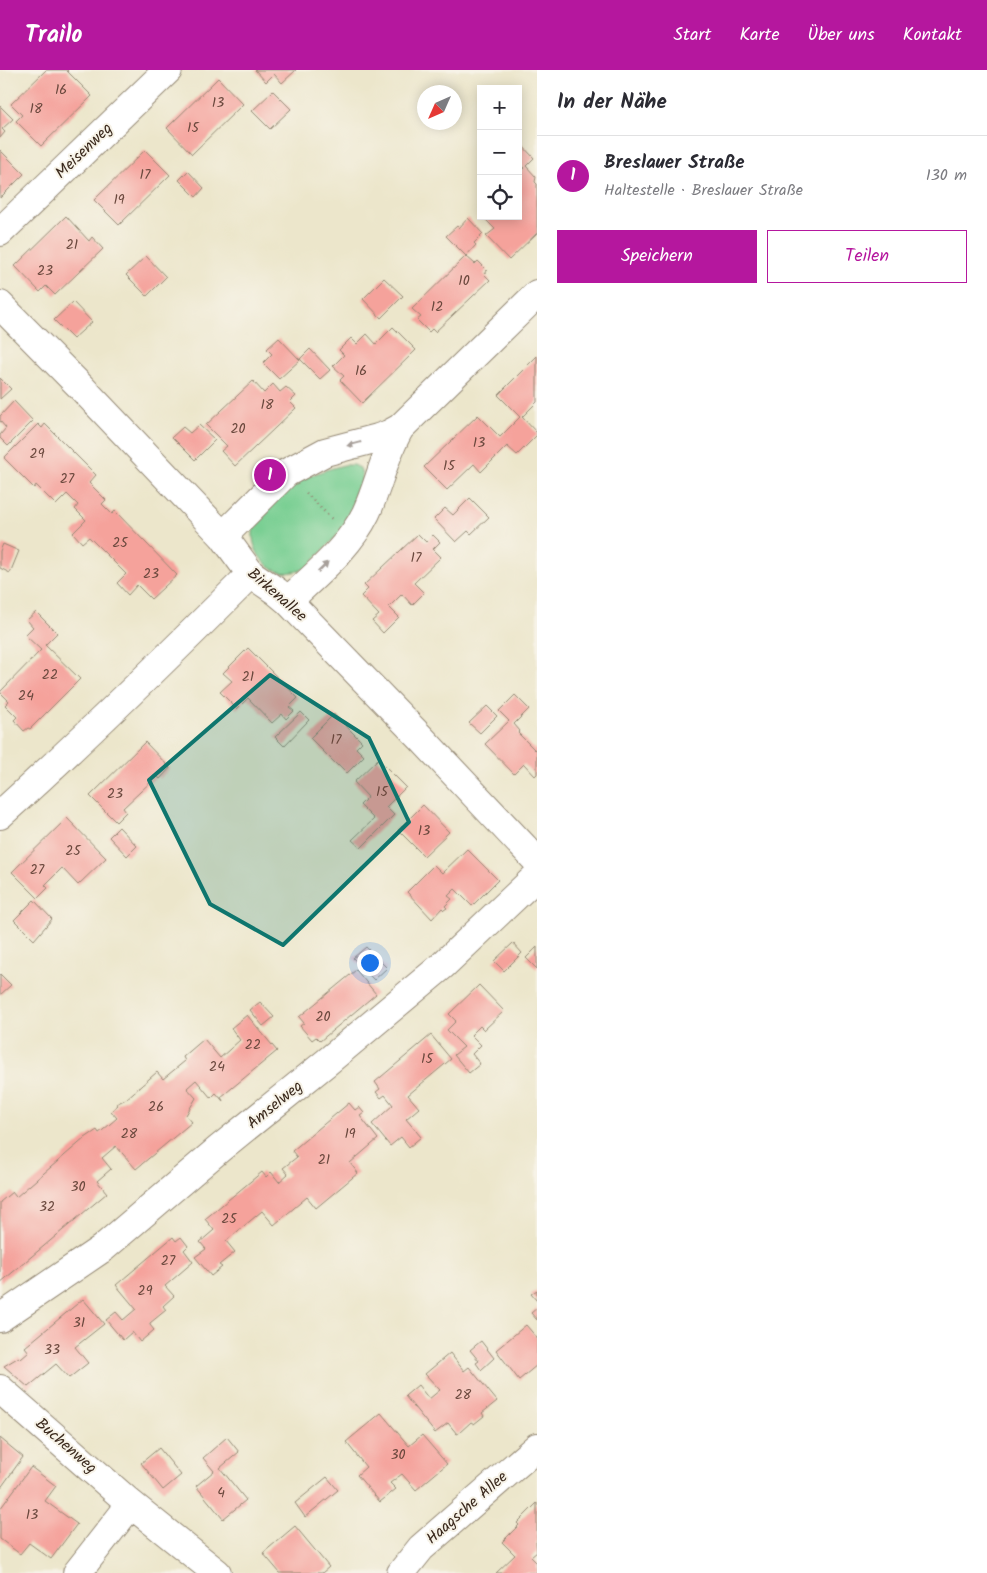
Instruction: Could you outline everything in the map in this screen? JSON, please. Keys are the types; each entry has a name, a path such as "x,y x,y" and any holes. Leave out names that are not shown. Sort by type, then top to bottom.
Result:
{"street":[{"name":"Meisenweg","path":"0,232 168,70"},
{"path":"223,536 286,473 325,452 378,438 400,428 537,294"},
{"name":"Birkenallee","path":"0,305 223,536 251,574 288,601 537,861"},
{"path":"288,601 352,538 366,512 388,450 400,428"},
{"path":"0,815 69,752 251,574"},
{"name":"Amselweg","path":"0,1318 103,1248 442,966 537,876"},
{"name":"Buchenweg","path":"0,1389 131,1504 218,1573"},
{"name":"Haagsche Allee","path":"401,1573 421,1548 537,1447"},
{"path":"77,1573 131,1504"}],"path":[{"path":"286,473 352,538"}],"highlighted area":[{"path":"270,675 369,738 409,822 283,945 210,904 149,780"}],"green space":[{"path":"344,465 354,465 360,468 362,474 362,483 351,520 307,568 284,573 268,566 258,555 253,541 254,527 258,520 293,484 314,474"}],"building":[{"path":"46,70 68,70 92,96 41,146 16,121 22,115 11,104"},
{"path":"255,70 296,70 282,83 274,74 266,82"},
{"path":"218,78 243,104 192,154 167,128"},
{"path":"273,91 291,109 270,129 252,111"},
{"path":"0,106 13,119 2,129 5,132 0,138"},
{"path":"522,145 534,158 526,166 536,177 537,233 509,260 486,236 495,229 486,220 522,220 522,170 524,168 522,166"},
{"path":"0,150 24,174 0,198"},
{"path":"145,150 170,175 119,225 94,200"},
{"path":"188,171 204,188 196,197 179,180"},
{"path":"66,216 89,241 92,237 103,249 55,295 46,286 40,292 15,266"},
{"path":"468,218 483,234 474,243 476,245 466,256 446,236 457,226 459,228"},
{"path":"146,256 166,277 147,296 126,275"},
{"path":"466,256 475,264 478,261 487,270 484,274 490,280 435,332 432,329 429,332 417,320 421,317 412,309"},
{"path":"384,278 403,296 381,318 363,299"},
{"path":"73,302 92,322 73,339 54,320"},
{"path":"393,327 416,350 362,403 340,380 344,376 333,366 344,355 339,350 351,338 357,344 367,334 376,344"},
{"path":"279,338 300,360 279,379 263,363 272,354 267,349"},
{"path":"310,349 330,370 320,379 300,359"},
{"path":"537,356 537,402 522,417 537,435 517,455 507,446 481,472 474,464 447,490 424,467 478,415 500,437 520,417 498,395"},
{"path":"0,378 11,389 0,399"},
{"path":"253,381 264,393 273,384 280,392 286,387 296,396 290,402 296,408 235,466 221,451 227,446 206,425"},
{"path":"14,401 33,421 8,446 0,438 0,435 6,428 0,421 0,416"},
{"path":"38,424 42,428 45,424 96,475 89,483 106,500 102,504 112,514 115,511 177,575 151,599 137,585 128,595 117,583 126,574 89,537 82,543 73,533 86,520 75,509 78,505 67,494 56,505 36,485 34,488 4,458"},
{"path":"199,425 215,440 195,460 172,437 183,427 190,433"},
{"path":"470,498 489,517 471,534 468,531 456,542 434,519 445,508 453,515"},
{"path":"418,534 426,542 433,535 440,542 433,549 441,557 414,583 424,593 412,605 402,594 389,607 399,617 383,633 372,621 379,615 361,596 368,589 364,585"},
{"path":"3,544 19,551 10,573 0,568 0,551"},
{"path":"36,612 57,633 45,645 80,679 30,729 28,728 24,731 14,720 17,717 5,705 9,701 0,692 41,650 25,635 33,627 27,620"},
{"path":"248,648 298,698 289,707 294,711 286,719 282,714 272,723 248,698 237,709 220,692 232,681 223,673"},
{"path":"515,695 529,709 514,724 520,731 518,733 535,750 537,748 537,774 535,776 524,764 514,774 485,744 509,721 499,711"},
{"path":"487,706 497,716 480,733 469,723"},
{"path":"301,712 309,720 284,746 275,737"},
{"path":"334,714 362,742 356,748 364,756 347,773 310,738"},
{"path":"145,742 170,768 160,779 157,776 123,808 126,812 116,822 90,796"},
{"path":"378,759 406,787 386,807 394,815 361,848 352,840 374,819 360,805 368,797 354,782"},
{"path":"423,805 449,832 424,856 398,830"},
{"path":"67,818 106,858 78,885 62,868 45,885 48,888 38,898 12,872"},
{"path":"119,827 137,846 127,856 109,837"},
{"path":"467,849 498,880 472,906 455,889 448,896 452,899 445,906 447,908 444,910 442,908 432,919 407,892 434,865 442,873"},
{"path":"34,900 52,919 34,940 14,920"},
{"path":"513,943 522,953 504,971 494,961"},
{"path":"366,947 387,968 374,980 353,958"},
{"path":"537,947 537,969 526,958"},
{"path":"356,970 376,994 320,1041 316,1037 312,1040 300,1026 304,1023 299,1017"},
{"path":"0,974 11,985 0,995"},
{"path":"479,985 504,1011 484,1030 480,1026 471,1035 481,1045 472,1054 480,1064 469,1073 454,1055 464,1047 447,1030 456,1021 449,1014"},
{"path":"260,1002 274,1017 263,1026 250,1010"},
{"path":"247,1015 277,1051 221,1097 223,1101 216,1093 211,1098 196,1080 187,1088 196,1098 186,1115 192,1122 136,1169 116,1146 102,1158 111,1169 97,1181 107,1193 0,1283 0,1202 12,1192 16,1197 85,1138 97,1130 99,1133 103,1130 117,1118 111,1111 118,1105 116,1104 126,1099 157,1072 163,1079 185,1061 183,1057 204,1039 220,1058 240,1040 231,1028"},
{"path":"431,1035 451,1059 408,1095 419,1108 406,1119 421,1137 409,1147 401,1137 390,1146 372,1124 393,1105 385,1095 381,1098 376,1092 380,1089 375,1082"},
{"path":"349,1103 355,1110 359,1107 364,1113 360,1116 378,1139 350,1163 358,1173 316,1208 307,1197 274,1225 262,1211 226,1241 235,1252 219,1265 222,1267 211,1276 195,1257 206,1249 200,1242 214,1230 205,1219 262,1172 266,1177 271,1172 279,1182 288,1174 283,1168 297,1157 292,1151"},
{"path":"173,1237 176,1241 181,1237 188,1246 184,1250 193,1262 165,1286 174,1296 163,1306 166,1310 150,1323 154,1330 140,1342 132,1332 123,1340 106,1320 116,1312 123,1320 136,1309 116,1285"},
{"path":"537,1290 537,1301 531,1294"},
{"path":"83,1299 104,1324 75,1347 88,1363 69,1378 56,1364 28,1387 4,1366 19,1357 21,1359 29,1352 25,1347"},
{"path":"537,1308 537,1320 531,1313"},
{"path":"526,1325 537,1338 537,1365 519,1380 496,1350"},
{"path":"481,1341 494,1358 481,1370 476,1363 479,1361 470,1350"},
{"path":"450,1353 464,1371 469,1367 497,1401 482,1413 484,1416 474,1424 471,1422 459,1433 457,1434 448,1423 435,1433 405,1396 418,1385 429,1399 440,1390 425,1374"},
{"path":"381,1413 409,1446 422,1435 447,1464 416,1490 402,1474 390,1483 396,1489 380,1502 357,1475 366,1467 346,1442"},
{"path":"227,1437 239,1452 220,1468 246,1500 223,1519 196,1486 214,1471 203,1458"},
{"path":"0,1438 23,1457 0,1489"},
{"path":"159,1448 181,1475 163,1490 141,1463"},
{"path":"31,1467 56,1486 45,1501 77,1524 51,1559 29,1543 20,1554 0,1539 0,1509"},
{"path":"327,1477 338,1490 305,1517 295,1503"},
{"path":"537,1503 537,1552 531,1557 537,1563 537,1573 496,1573 515,1555 502,1542 519,1525 517,1523"},
{"path":"295,1526 329,1567 322,1573 280,1573 263,1553"}],"place":[{"name":"Breslauer Straße","path":"270,475"}]}
